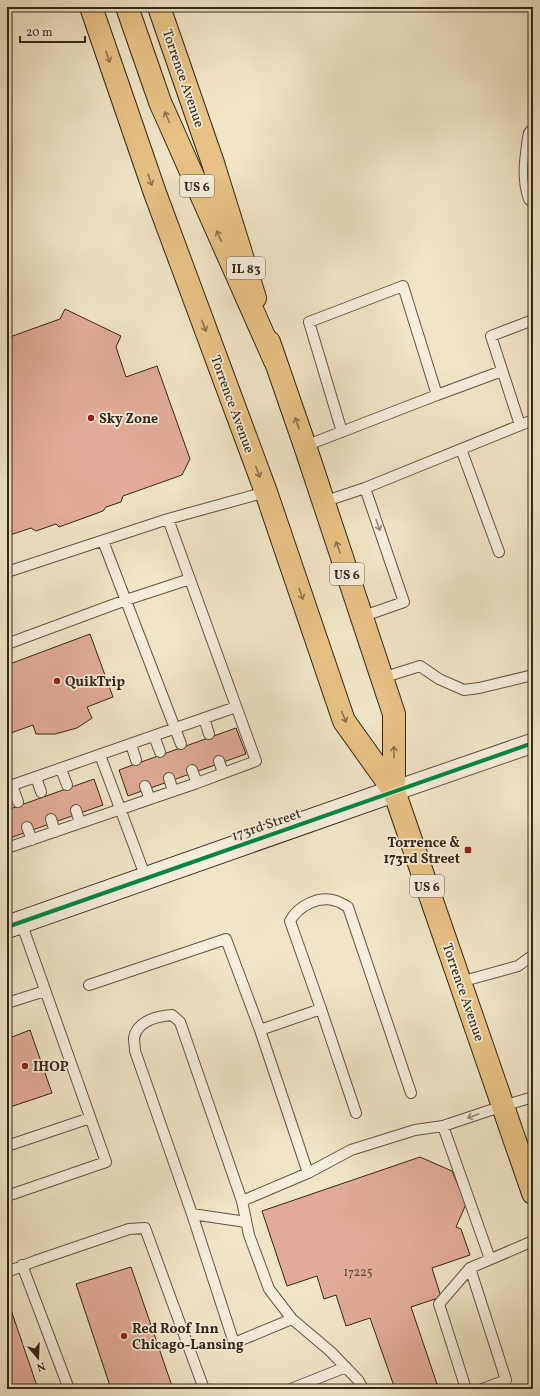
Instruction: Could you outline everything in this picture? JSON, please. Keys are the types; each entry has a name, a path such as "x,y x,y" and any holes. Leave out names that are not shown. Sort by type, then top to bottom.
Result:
{"main road":[{"name":"Torrence Avenue","path":"91,7 154,193 266,492 344,721 394,791 503,1106 528,1159 533,1193"},
{"name":"US 6","path":"127,7 160,102 275,361"},
{"name":"Torrence Avenue","path":"159,7 213,163 275,361 305,446 394,714 394,791"}],"street":[{"path":"533,135 529,162 530,188 533,197"},
{"name":"173rd Street","path":"14,924 533,743"}],"lane":[{"path":"342,432 309,322 403,286 437,395"},
{"path":"520,425 490,336 533,320"},
{"path":"305,446 502,371"},
{"path":"323,502 366,488 533,420"},
{"path":"461,449 499,552"},
{"path":"361,617 404,602 366,488"},
{"path":"7,572 168,519 266,492"},
{"path":"7,848 197,783 256,761 168,519"},
{"path":"103,541 181,744"},
{"path":"7,644 126,600 190,579"},
{"path":"382,678 420,666 439,679 464,690 479,688 533,675"},
{"path":"18,802 9,786 236,707"},
{"path":"204,718 210,734"},
{"path":"154,736 160,752"},
{"path":"131,744 136,760"},
{"path":"100,755 146,878"},
{"path":"219,761 223,773"},
{"path":"61,768 67,785"},
{"path":"192,770 197,783"},
{"path":"36,777 41,792"},
{"path":"169,778 173,791"},
{"path":"146,786 150,799"},
{"path":"76,810 80,822"},
{"path":"50,819 55,832"},
{"path":"27,827 32,840"},
{"path":"356,1113 290,921 294,914 302,907 317,900 328,899 337,901 348,907 411,1093"},
{"path":"7,1196 106,1162 45,990 14,924"},
{"path":"89,985 226,939 260,1030 308,1173"},
{"path":"460,982 518,966 533,955"},
{"path":"7,1003 45,990"},
{"path":"260,1030 321,1009"},
{"path":"292,1319 234,1343 192,1214 135,1051 134,1039 137,1030 142,1024 161,1016 172,1015 180,1022 242,1201 249,1235 269,1289 292,1319 330,1351 358,1380 363,1389"},
{"path":"242,1201 308,1173 351,1150 415,1130 442,1126 533,1097"},
{"path":"7,1146 90,1118"},
{"path":"442,1126 490,1259"},
{"path":"192,1214 246,1222"},
{"path":"7,1272 22,1265 128,1229 145,1228 204,1389"},
{"path":"466,1389 439,1304 470,1268 533,1241"},
{"path":"22,1265 69,1389"},
{"path":"470,1268 506,1380 482,1389"},
{"path":"291,1389 346,1367"}],"building":[{"name":"Sky Zone","path":"65,309 121,336 116,347 126,377 157,366 190,459 182,475 123,496 121,502 106,507 103,511 59,527 56,524 36,531 31,528 7,536 7,338 60,319"},
{"name":"QuikTrip","path":"90,634 113,697 87,707 92,718 77,728 55,734 36,734 33,725 8,734 7,665"},
{"path":"236,728 246,754 128,796 119,770"},
{"path":"94,779 103,805 7,839 7,810"},
{"name":"IHOP","path":"30,1030 52,1093 7,1108 7,1039"},
{"path":"420,1157 452,1171 466,1204 456,1227 461,1229 470,1255 432,1268 441,1297 411,1307 437,1384 421,1389 395,1389 370,1318 346,1326 336,1295 324,1299 317,1276 287,1286 262,1211"},
{"name":"Red Roof Inn Chicago-Lansing","path":"131,1267 173,1389 111,1389 76,1284"},
{"path":"7,1307 10,1307 38,1389 7,1389"}],"cycle path":[{"path":"533,135 529,174 533,197"},
{"path":"7,927 533,743"}],"place":[{"name":"Sky Zone","path":"91,418"},
{"name":"QuikTrip","path":"57,681"},
{"name":"Torrence & 173rd Street","path":"468,850"},
{"name":"IHOP","path":"25,1066"},
{"name":"Red Roof Inn Chicago-Lansing","path":"124,1336"}]}
